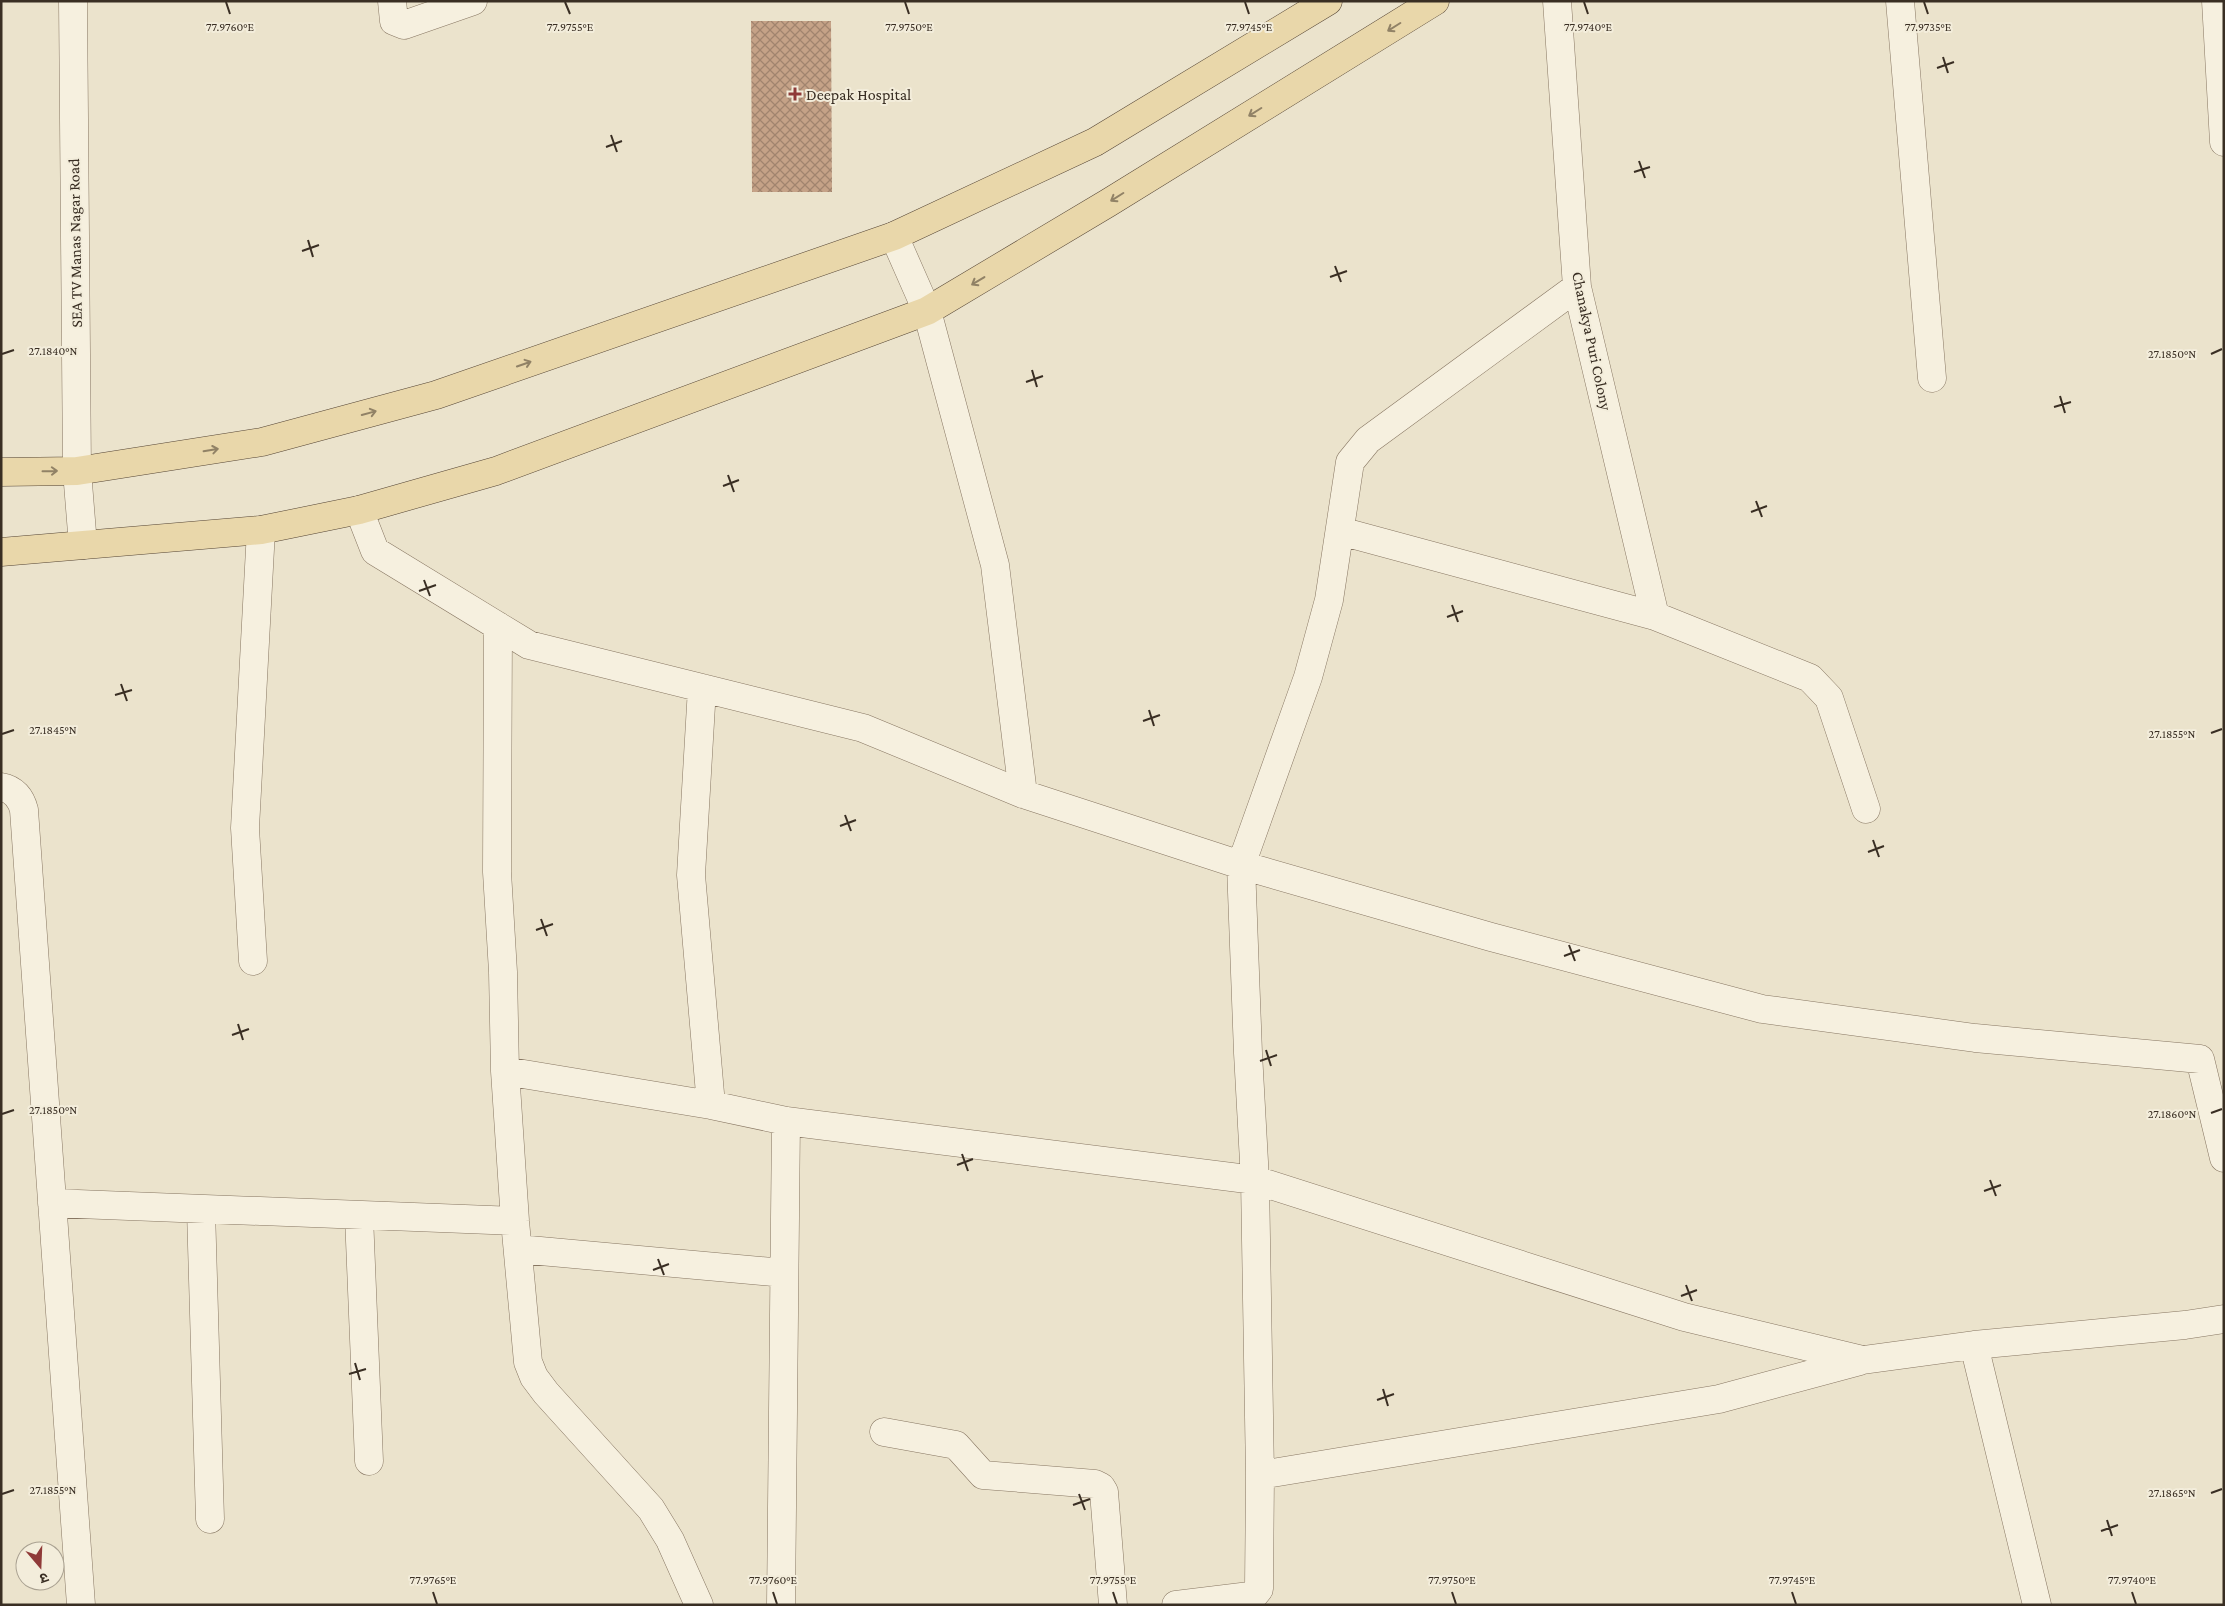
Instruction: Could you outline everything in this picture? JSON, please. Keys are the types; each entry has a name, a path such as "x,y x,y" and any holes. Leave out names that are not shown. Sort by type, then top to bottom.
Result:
{"main road":[{"path":"1,472 77,471 262,442 436,395 894,236 1094,142 1328,1"},
{"path":"1,552 261,530 359,510 496,472 927,311 1108,203 1435,1"}],"street":[{"name":"SEA TV Manas Nagar Road","path":"72,1 77,471 83,546"},
{"path":"392,1 394,20 404,25 473,1"},
{"name":"Chanakya Puri Colony","path":"1557,1 1577,287 1654,616"},
{"path":"1900,1 1932,378"},
{"path":"2216,1 2224,142"},
{"path":"894,236 927,311 995,565 1023,794"},
{"path":"1176,1605 1250,1596 1255,1594 1258,1589 1260,1475 1255,1180 1248,1053 1242,865 1308,677 1329,600 1350,462 1368,440 1577,287"},
{"path":"359,510 375,551 529,645 863,728 1023,794 1242,865 1490,937 1762,1009 1976,1038 2212,1060 2224,1158"},
{"path":"253,961 245,828 261,530"},
{"path":"1340,531 1654,616 1810,678 1829,698 1866,809"},
{"path":"498,626 496,872 503,972 505,1071 515,1222 528,1362 534,1377 546,1393 651,1509 670,1540 700,1605"},
{"path":"702,688 691,875 711,1105"},
{"path":"1,787 9,788 21,799 24,810 81,1605"},
{"path":"505,1071 711,1105 786,1122 1255,1180 1684,1317 1863,1360"},
{"path":"781,1605 786,1122"},
{"path":"52,1203 515,1222"},
{"path":"201,1210 210,1518"},
{"path":"359,1216 369,1461"},
{"path":"518,1249 784,1273"},
{"path":"1260,1475 1719,1399 1863,1360 1974,1345 2185,1326 2224,1319"},
{"path":"1974,1345 2037,1605"},
{"path":"884,1432 956,1445 983,1475 1095,1484 1101,1487 1104,1492 1113,1605"}],"building":[{"path":"751,21 831,21 832,192 752,192"}],"place":[{"name":"Deepak Hospital","path":"795,94"}]}
